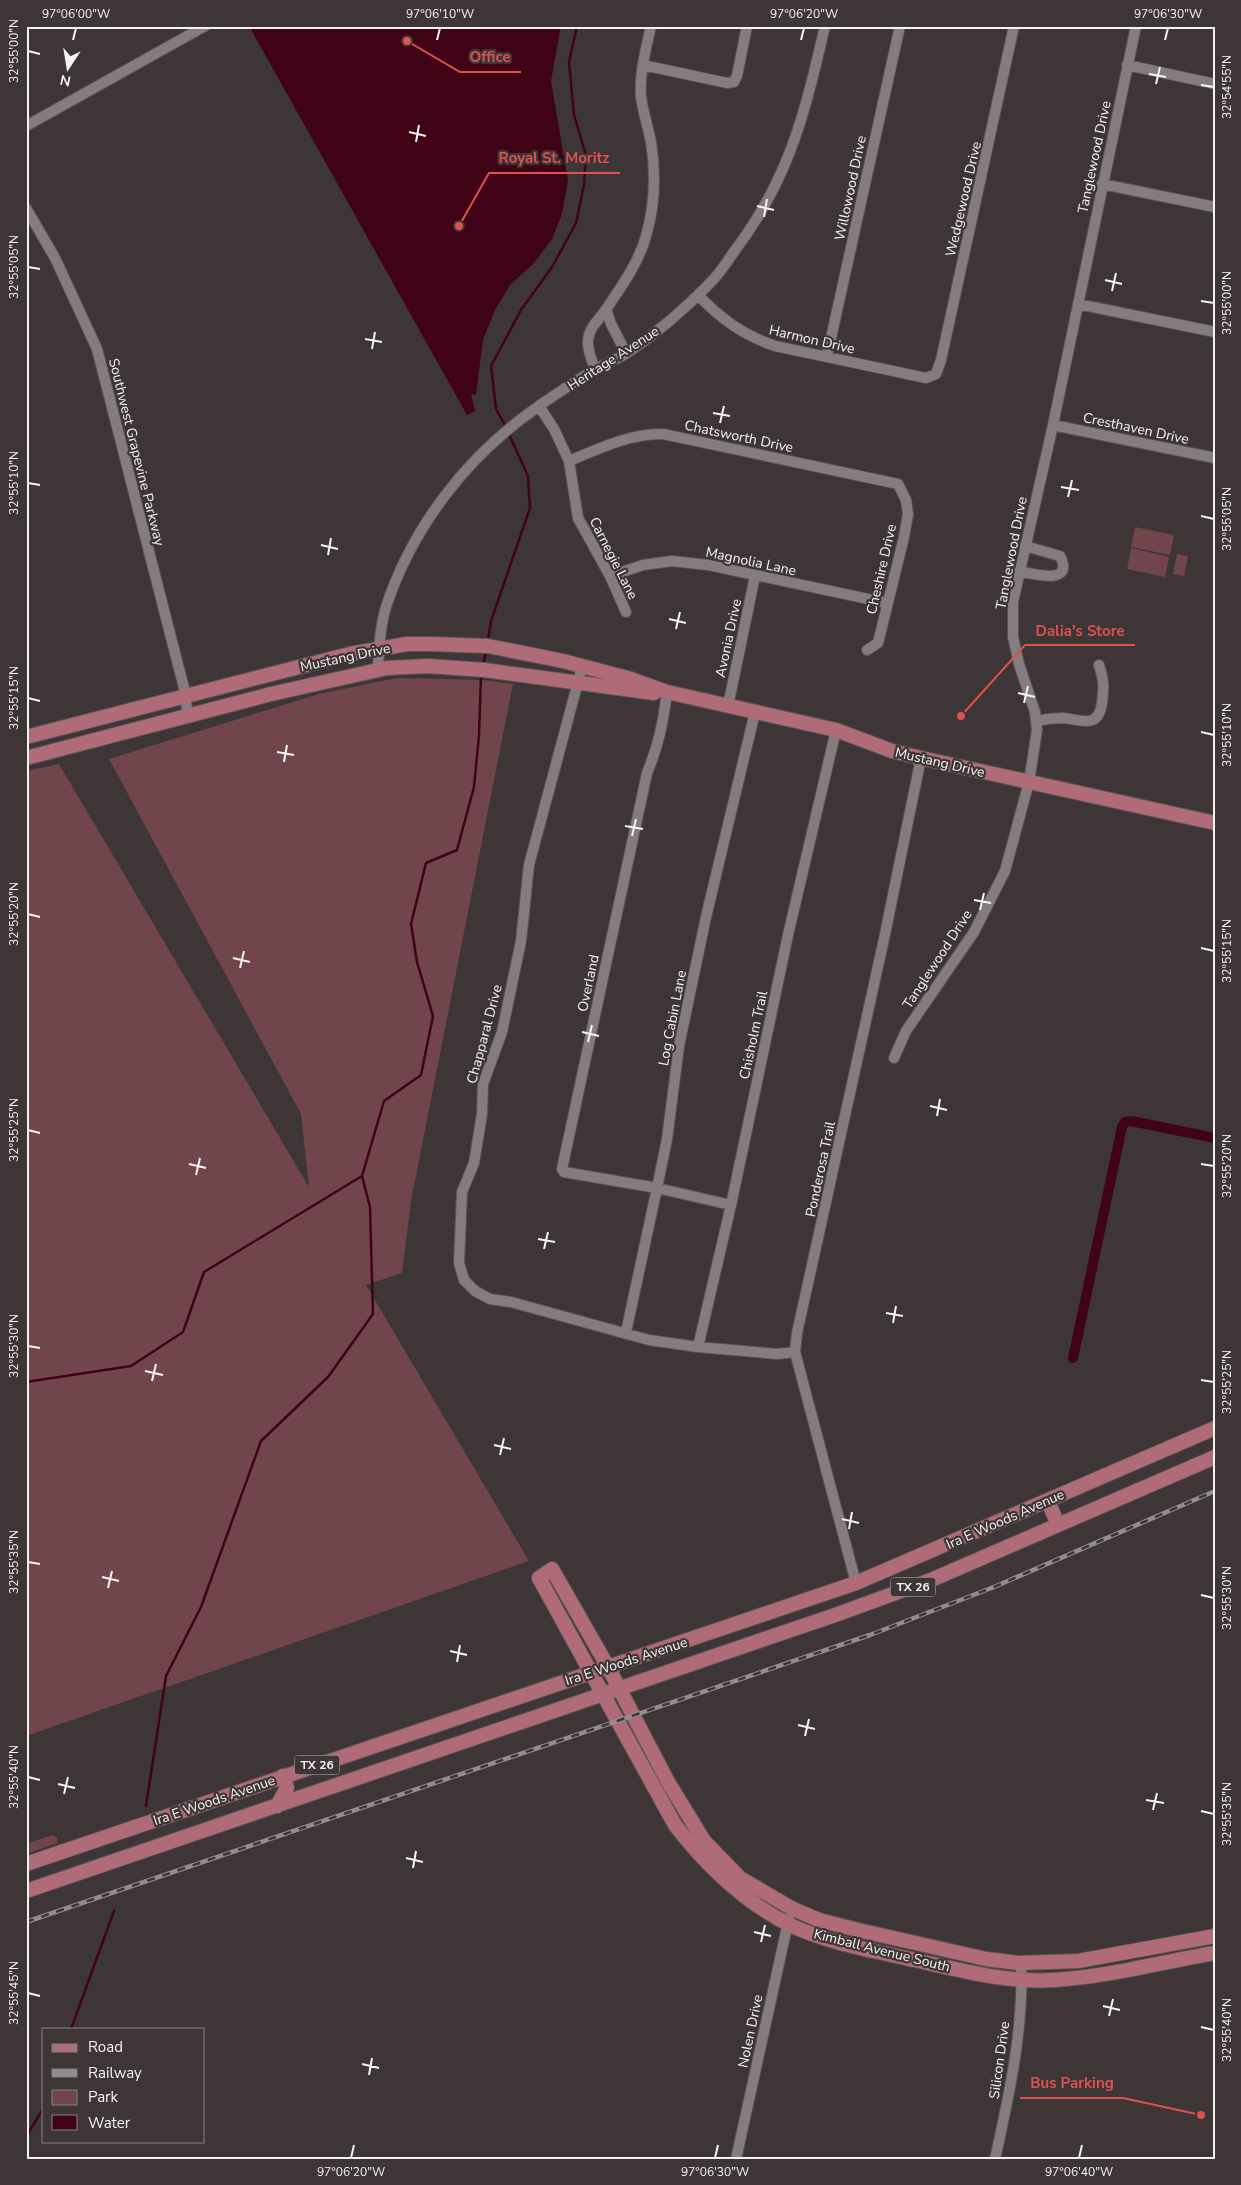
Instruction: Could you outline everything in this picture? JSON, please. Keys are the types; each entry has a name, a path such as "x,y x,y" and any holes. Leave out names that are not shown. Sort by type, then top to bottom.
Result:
{"main road":[{"name":"Mustang Drive","path":"26,737 379,648 407,644 488,646 519,651 631,679 667,692 836,730 892,751 1215,823"},
{"name":"Mustang Drive","path":"26,758 378,669 428,666 484,670 647,693 667,692"},
{"name":"Ira E Woods Avenue","path":"26,1864 856,1583 1215,1428"},
{"name":"Ira E Woods Avenue","path":"26,1890 836,1615 931,1580 1215,1457"},
{"path":"1048,1501 1058,1525"},
{"path":"602,1695 539,1578 552,1570 619,1688"},
{"name":"Kimball Avenue South","path":"619,1688 698,1844 741,1894 788,1923 845,1944 945,1967 1022,1980 1080,1978 1215,1953"},
{"name":"Kimball Avenue South","path":"602,1695 654,1791 675,1825 740,1878 791,1908 819,1920 986,1959 1021,1963 1078,1961 1215,1936"},
{"path":"278,1806 287,1788 283,1776"},
{"path":"1192,1940 1196,1956"}],"street":[{"path":"26,126 204,26"},
{"path":"595,369 590,356 588,341 590,329 606,309 642,251 652,207 655,180 651,143 641,97 643,65 651,26"},
{"path":"643,65 727,83 734,82 737,76 747,26"},
{"name":"Heritage Avenue","path":"378,669 379,648 387,605 402,566 437,506 488,446 539,406 595,369 626,354 660,329 713,280 748,233 765,207 793,148 807,103 825,26"},
{"name":"Willowood Drive","path":"827,356 900,26"},
{"name":"Wedgewood Drive","path":"934,376 941,360 1014,26"},
{"name":"Tanglewood Drive","path":"894,1058 906,1031 974,932 1005,871 1029,782 1037,730 1019,664 1014,636 1013,602 1053,425 1136,26"},
{"path":"1127,65 1215,84"},
{"path":"1102,184 1215,207"},
{"name":"Southwest Grapevine Parkway","path":"26,208 55,258 97,349 186,697 188,716"},
{"name":"Harmon Drive","path":"698,295 718,316 753,338 774,346 926,378 934,376"},
{"path":"1078,304 1215,332"},
{"path":"606,309 611,324 626,354"},
{"name":"Carnegie Lane","path":"539,406 554,429 569,461 578,518 610,576 626,612"},
{"name":"Cresthaven Drive","path":"1053,425 1215,458"},
{"name":"Chatsworth Drive","path":"569,461 640,436 663,434 890,482 898,484 902,490"},
{"name":"Cheshire Drive","path":"867,650 878,643 904,538 908,514 902,490"},
{"path":"1019,571 1045,576 1056,576 1062,571 1063,563 1060,556 1025,546"},
{"name":"Magnolia Lane","path":"610,576 643,565 672,561 708,565 887,603"},
{"name":"Avonia Drive","path":"728,706 755,576"},
{"path":"1036,721 1063,718 1090,721 1097,718 1101,711 1105,683 1100,665"},
{"name":"Chapparal Drive","path":"582,667 529,865 522,941 502,1032 483,1084 482,1114 474,1163 462,1192 459,1263 464,1280 475,1291 490,1299 511,1302 626,1332 648,1340 698,1347 777,1354 794,1352"},
{"name":"Overland","path":"667,692 662,732 647,773 562,1169 564,1172 657,1188 731,1205"},
{"name":"Log Cabin Lane","path":"626,1332 667,1139 679,1046 706,917 755,712"},
{"name":"Chisholm Trail","path":"698,1347 731,1205 788,935 836,730"},
{"name":"Ponderosa Trail","path":"856,1583 794,1352 884,939 921,758"},
{"name":"Nolen Drive","path":"736,2159 791,1908"},
{"name":"Silicon Drive","path":"995,2159 1012,2078 1022,1980 1021,1963"}],"green space":[{"path":"1135,527 1174,535 1170,555 1131,547"},
{"path":"1131,548 1169,557 1165,577 1127,569"},
{"path":"1177,554 1188,556 1184,576 1173,574"},
{"path":"397,678 483,680 513,684 411,1201 402,1273 366,1285 529,1561 26,1736 26,771 59,764 309,1187 301,1114 109,759 319,694"},
{"path":"53,1835 57,1838 57,1843 26,1854 26,1844"}],"water":[{"path":"249,26 561,26 551,81 568,181 562,214 552,239 534,263 510,285 495,310 483,340 476,395 471,394 475,411 467,415"}],"waterway":[{"path":"506,427 496,409 491,366 521,310 552,267 576,223 584,185 586,155 574,115 569,62 577,26"},
{"path":"488,641 491,621 530,508 528,476 508,432"},
{"path":"483,665 486,651"},
{"path":"26,1382 131,1366 183,1332 204,1272 362,1176 384,1101 421,1075 433,1016 417,962 411,924 426,863 457,850 474,787 479,735 481,676"},
{"path":"1073,1358 1122,1127 1125,1122 1131,1121 1215,1138"},
{"path":"146,1806 166,1676 201,1607 261,1441 328,1377 373,1314 370,1207 362,1176"},
{"path":"71,2028 114,1911"},
{"path":"26,2137 42,2110"}],"railway":[{"path":"26,1922 870,1635 994,1587 1215,1491"}],"place":[{"name":"Office","path":"407,41"},
{"name":"Royal St. Moritz","path":"459,226"},
{"name":"Dalia's Store","path":"961,716"},
{"name":"Bus Parking","path":"1201,2115"}]}
